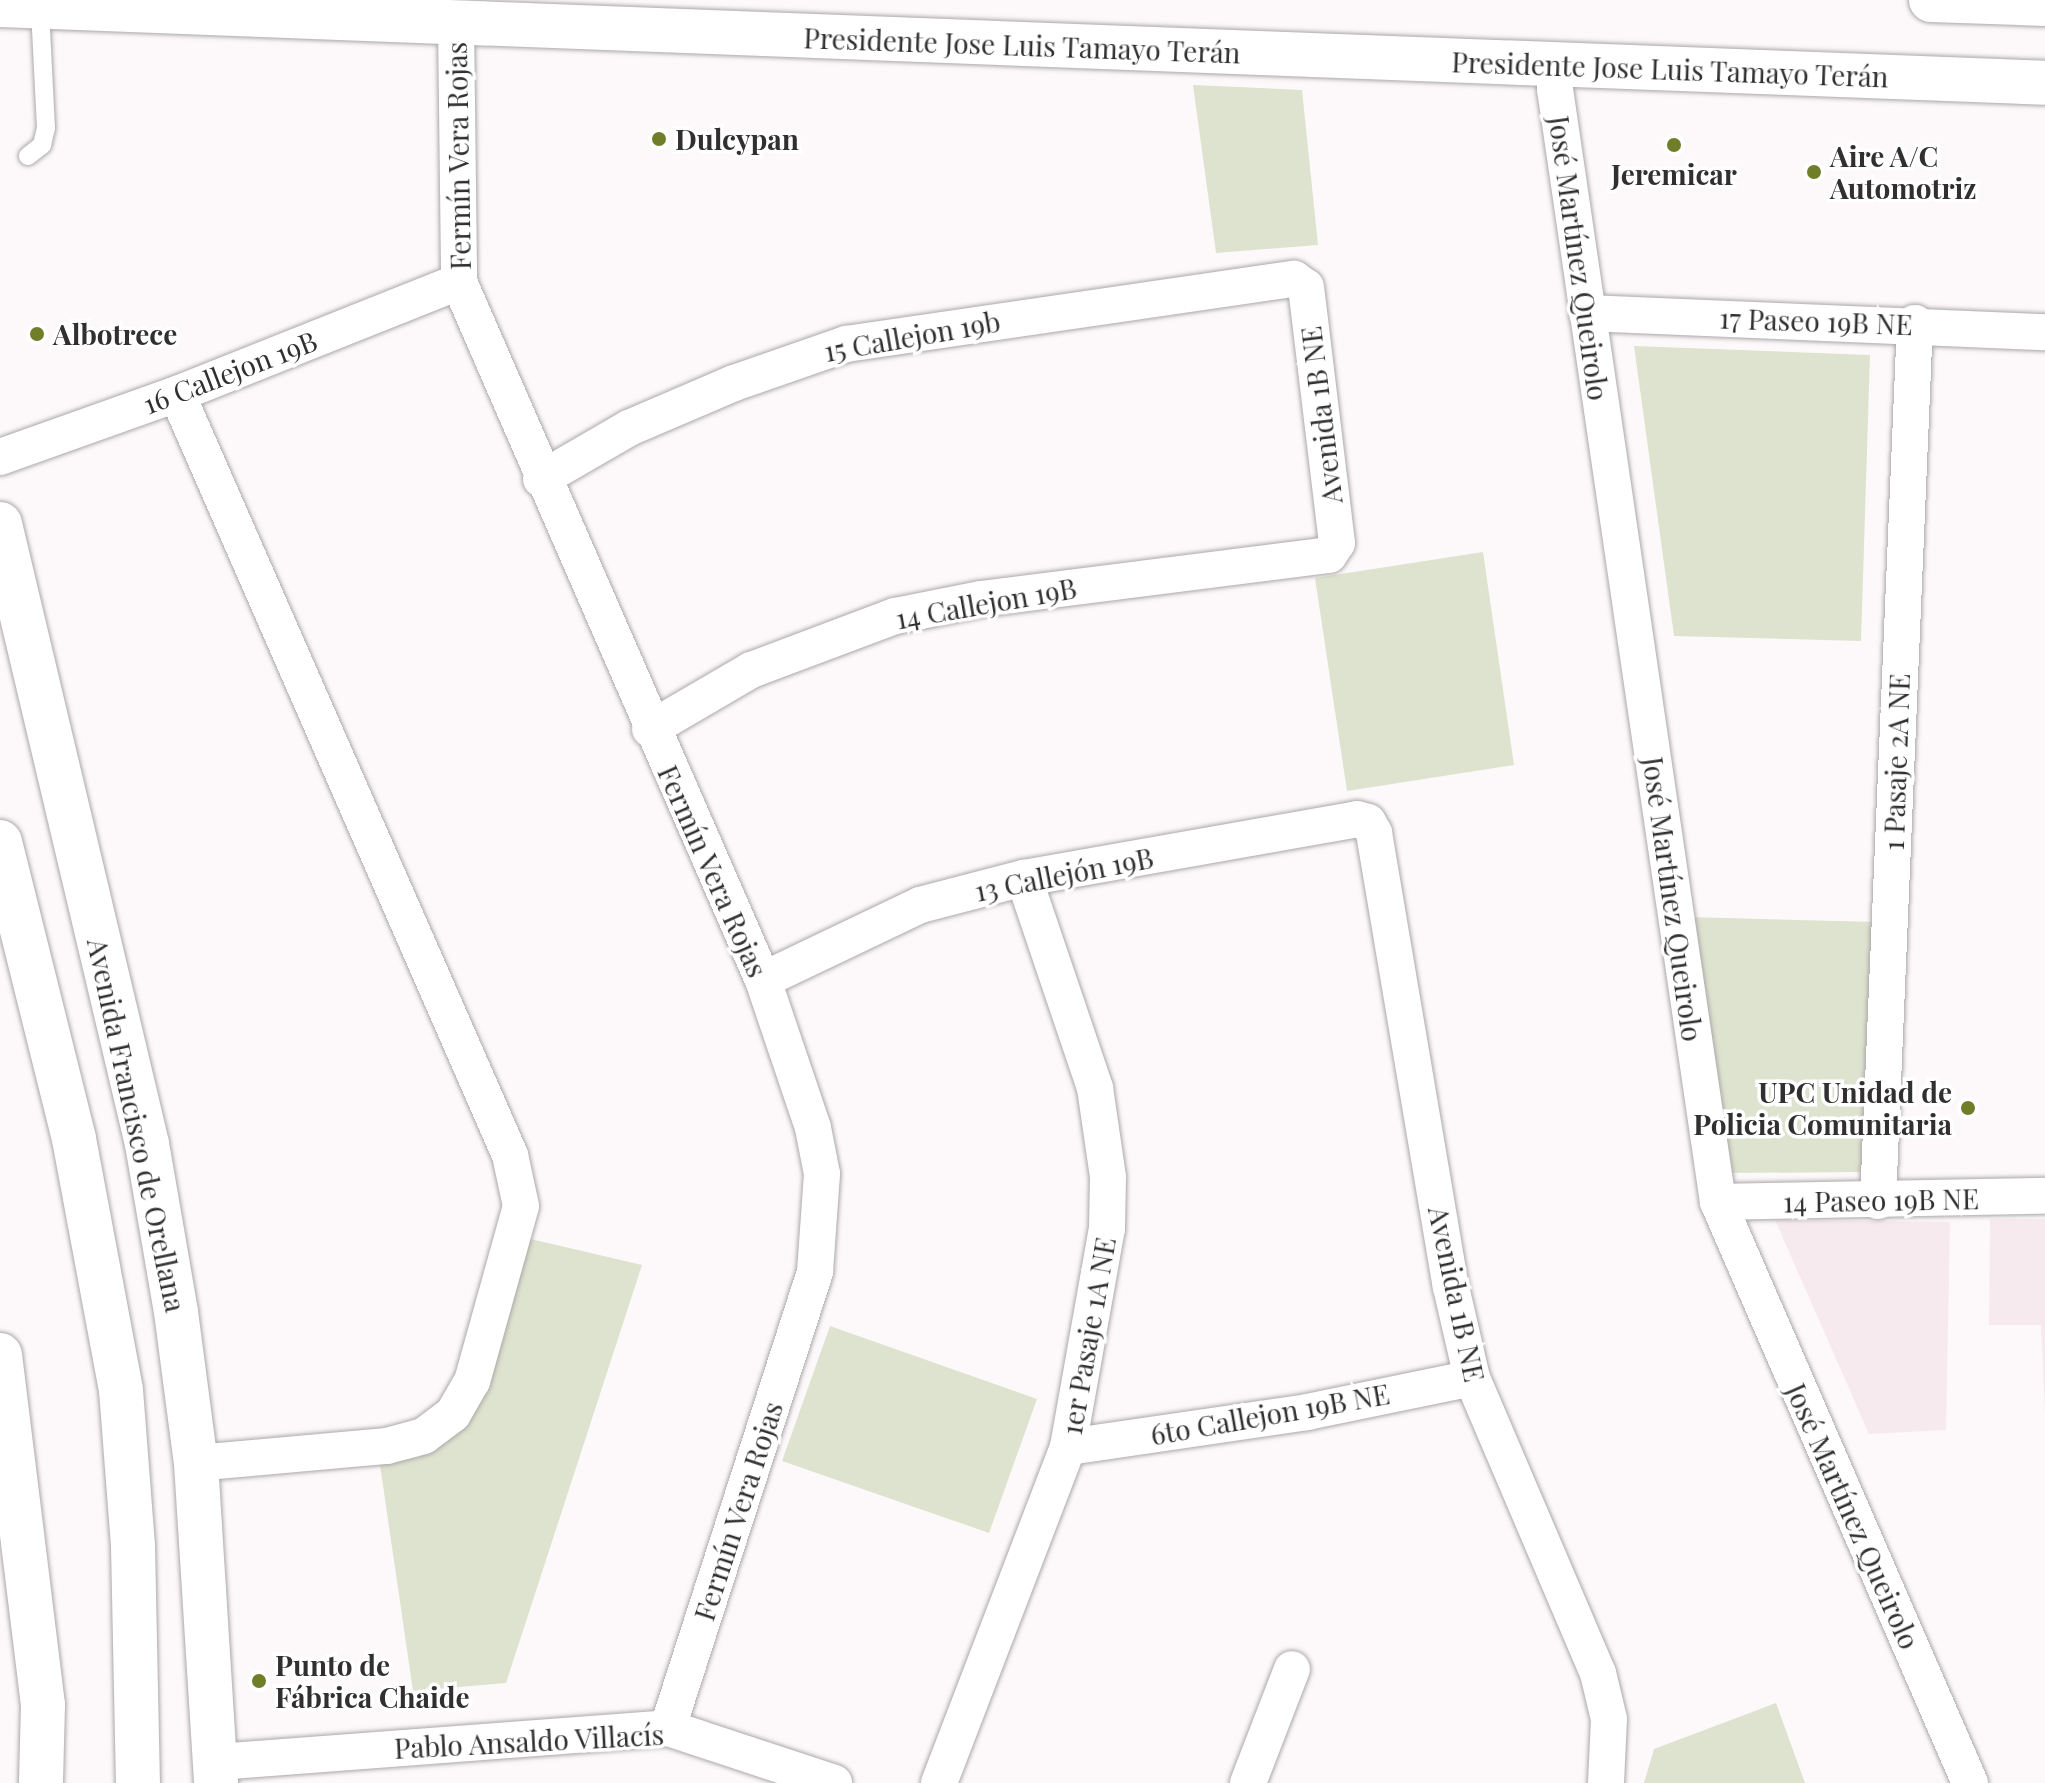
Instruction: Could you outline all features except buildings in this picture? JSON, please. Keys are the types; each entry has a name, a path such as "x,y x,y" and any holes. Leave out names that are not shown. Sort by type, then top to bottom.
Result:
{"main road":[{"path":"1931,0 2045,4"},
{"name":"Presidente Jose Luis Tamayo Terán","path":"20,7 456,23 703,16 1555,65 2045,83"},
{"name":"Avenida Francisco de Orellana","path":"0,524 147,1144 196,1463 216,1773"},
{"path":"0,842 74,1139 121,1390 133,1546 138,1783"},
{"path":"0,1355 43,1705 41,1783"}],"street":[{"name":"Fermín Vera Rojas","path":"456,23 459,282 541,479 763,980 813,1128 822,1174 821,1226 815,1272 668,1728"},
{"name":"José Martínez Queirolo","path":"1555,65 1587,313 1718,1202 1970,1783"},
{"name":"15 Callejon 19b","path":"541,479 629,428 791,361 846,344 1294,279 1306,287"},
{"name":"16 Callejon 19B","path":"0,457 177,394 459,282"},
{"name":"Avenida 1B NE","path":"1306,287 1337,543"},
{"name":"17 Paseo 19B NE","path":"1587,313 1915,323 2045,332"},
{"name":"1 Pasaje 2A NE","path":"1878,1201 1915,323"},
{"path":"177,394 510,1155 521,1206 472,1381 453,1414 424,1436 386,1446 196,1463"},
{"name":"14 Callejon 19B","path":"650,729 751,670 895,616 981,599 1329,555 1337,543"},
{"name":"13 Callejón 19B","path":"763,980 920,905 1024,878 1357,819 1368,822 1374,833"},
{"name":"Avenida 1B NE","path":"1374,833 1451,1287 1472,1378 1598,1673 1609,1719 1606,1783"},
{"name":"1er Pasaje 1A NE","path":"939,1783 1068,1447 1107,1229 1108,1177 1095,1088 1024,878"},
{"name":"14 Paseo 19B NE","path":"1718,1202 2045,1196"},
{"name":"6to Callejon 19B NE","path":"1068,1447 1307,1412 1472,1378"},
{"path":"1248,1783 1292,1669"},
{"name":"Pablo Ansaldo Villacís","path":"216,1773 668,1728 834,1783"}],"lane":[{"path":"20,7 46,128 42,145 28,156"}],"shaded area":[{"path":"1990,1219 2045,1219 2045,1414 2041,1325 1989,1325"},
{"path":"1775,1220 1950,1222 1946,1430 1869,1434"}],"green space":[{"path":"1193,85 1302,90 1318,245 1216,253"},
{"path":"1634,346 1870,355 1861,641 1674,636"},
{"path":"1483,552 1514,765 1347,791 1315,578"},
{"path":"1688,917 1877,922 1864,1172 1727,1173"},
{"path":"522,1237 642,1265 506,1683 413,1691 380,1465 419,1457 444,1438"},
{"path":"830,1326 1037,1399 989,1533 782,1461"},
{"path":"1776,1703 1805,1783 1644,1783 1654,1749"}],"place":[{"name":"Dulcypan","path":"659,139"},
{"name":"Jeremicar","path":"1674,145"},
{"name":"Aire A/C Automotriz","path":"1814,172"},
{"name":"Albotrece","path":"37,334"},
{"name":"UPC Unidad de Policia Comunitaria","path":"1968,1108"},
{"name":"Punto de Fábrica Chaide","path":"259,1681"}]}
